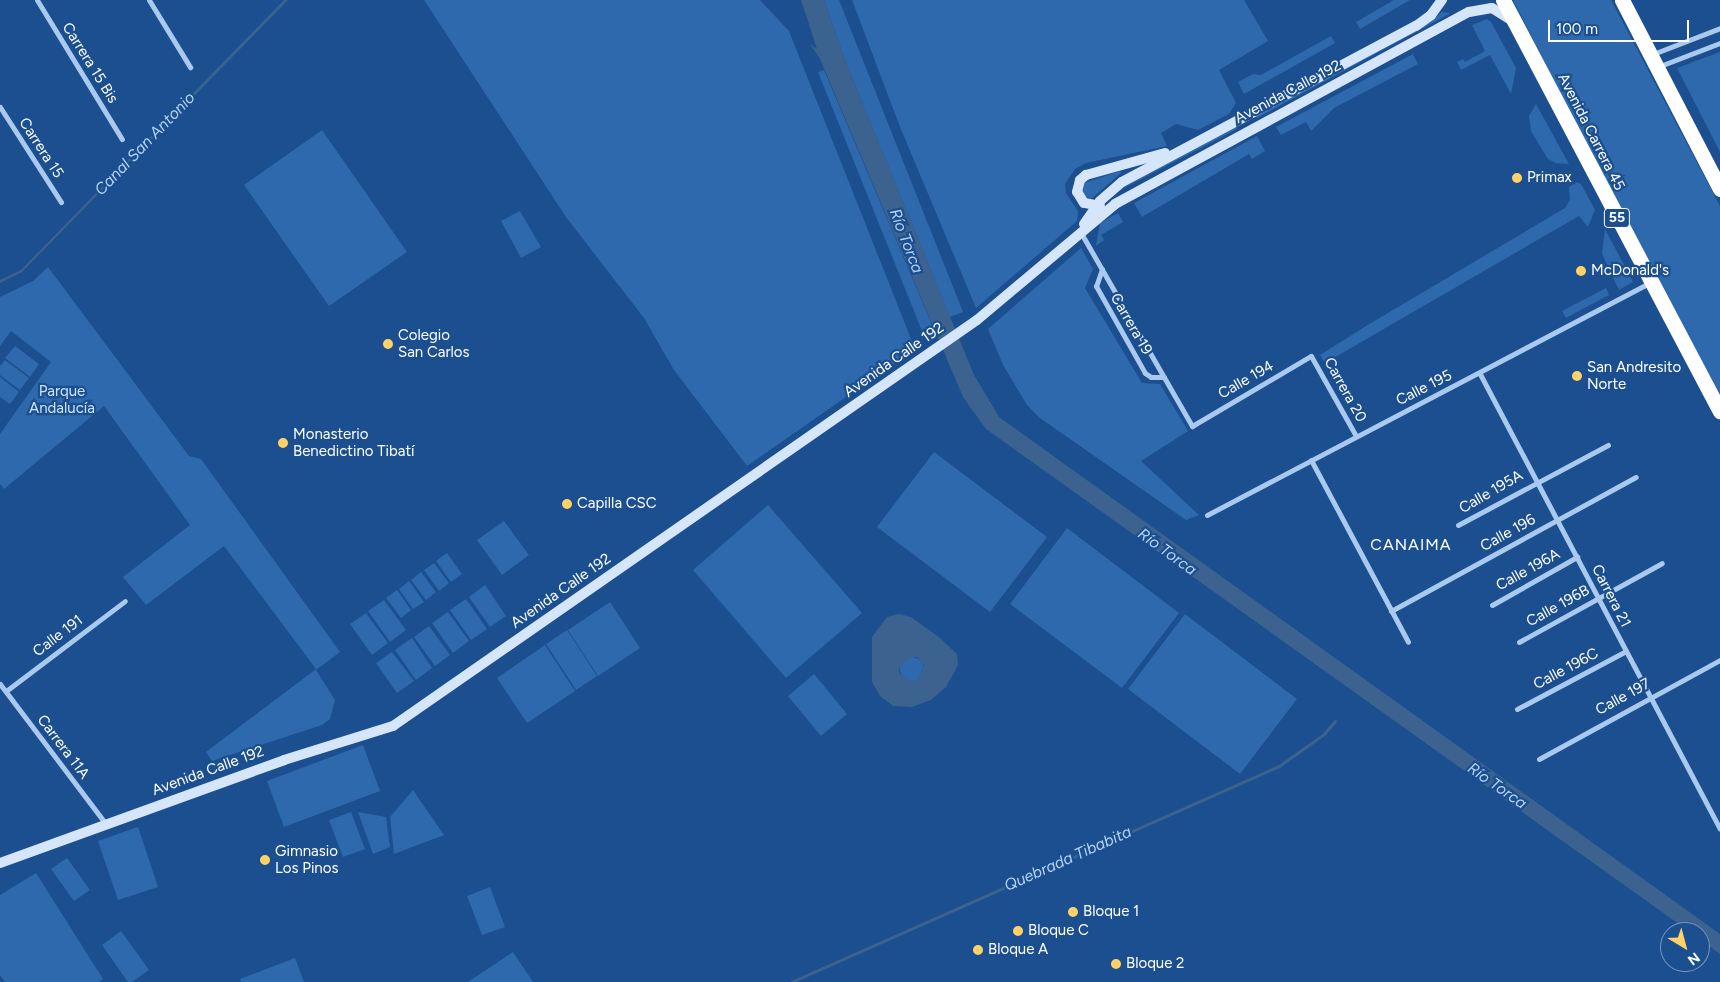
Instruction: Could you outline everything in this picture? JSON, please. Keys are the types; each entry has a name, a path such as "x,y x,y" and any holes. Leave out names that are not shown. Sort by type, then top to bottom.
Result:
{"highway":[{"name":"Avenida Carrera 45","path":"1503,0 1720,411"},
{"path":"1622,0 1720,189"}],"main road":[{"name":"Avenida Calle 192","path":"1080,232 1095,207 1114,187 1178,150 1416,26 1431,15 1442,0"},
{"name":"Avenida Calle 192","path":"0,863 284,760 394,726 962,330 1116,204 1255,127 1478,9 1492,8 1516,24"},
{"path":"1248,113 1255,127"},
{"path":"1116,204 1095,207 1084,203 1077,192 1080,180 1086,175 1178,150"}],"street":[{"name":"Carrera 15 Bis","path":"37,0 122,138"},
{"path":"149,0 190,67"},
{"path":"1654,61 1720,28"},
{"path":"1654,61 1720,43"},
{"name":"Carrera 15","path":"0,107 61,202"},
{"name":"Carrera 19","path":"1080,232 1192,426"},
{"name":"Carrera 19","path":"1102,269 1096,286 1145,373 1151,377 1164,377"},
{"name":"Calle 195","path":"1207,515 1356,436 1480,374 1651,282"},
{"name":"Calle 194","path":"1192,426 1311,356"},
{"name":"Carrera 20","path":"1311,356 1356,436"},
{"name":"Carrera 21","path":"1480,374 1720,829"},
{"name":"Calle 195A","path":"1458,525 1536,481 1608,445"},
{"path":"1311,460 1408,642"},
{"name":"Calle 196","path":"1391,611 1636,477"},
{"name":"Calle 196A","path":"1492,605 1577,557"},
{"name":"Calle 196B","path":"1519,642 1662,563"},
{"name":"Calle 191","path":"6,691 125,602"},
{"name":"Calle 196C","path":"1517,709 1626,651"},
{"name":"Calle 197","path":"1540,759 1650,696 1720,660"},
{"name":"Carrera 11A","path":"0,684 106,824"}],"green space":[{"path":"424,0 760,0 789,31 915,349 747,466 674,370 644,318 566,217"},
{"path":"824,0 839,0 963,312 950,317 846,63"},
{"path":"852,0 1244,0 1268,41 1219,70 1236,103 1229,114 1198,130 1176,124 1161,133 1167,146 1086,163 1075,169 1065,184 1066,193 1078,211 1077,221 976,308 900,127"},
{"path":"1394,0 1410,0 1360,29 1356,22"},
{"path":"1513,0 1611,0 1720,206 1720,395 1602,175"},
{"path":"1442,12 1451,13 1257,118 1255,116 1431,21"},
{"path":"1487,19 1491,22 1516,68 1511,94 1490,55 1461,70 1457,62 1463,59 1465,62 1485,51 1472,25"},
{"path":"1331,36 1335,43 1244,94 1238,82 1253,74 1261,75"},
{"path":"1720,52 1720,152 1677,68"},
{"path":"1413,54 1418,64 1334,108 1311,131 1306,122 1281,135 1276,127"},
{"path":"824,70 933,327 922,331 818,72"},
{"path":"1536,104 1569,164 1556,163 1548,159 1531,131 1529,116"},
{"path":"1236,126 1237,129 1118,191 1129,184"},
{"path":"322,130 407,252 329,306 244,185"},
{"path":"1257,136 1265,151 1252,159 1249,154 1142,217 1134,203"},
{"path":"1120,171 1121,173 1091,199 1082,194 1084,183"},
{"path":"1577,182 1581,184 1595,210 1588,227 1579,216 1325,363 1320,355 1565,208 1570,200 1569,187"},
{"path":"520,211 541,247 521,258 501,221"},
{"path":"1118,213 1123,222 1101,235 1104,240 1096,246 1100,223"},
{"path":"1605,229 1633,282 1619,290 1602,254"},
{"path":"1081,248 1093,269 1085,288 1142,383 1160,384 1188,431 1141,461 1199,515 1186,520 1040,418 1027,405 1003,365 988,329"},
{"name":"Parque Andalucía","path":"48,267 189,456 201,459 340,652 316,670 335,700 330,719 322,725 212,761 206,752 316,669 224,546 146,605 123,577 190,525 104,406 4,489 0,484 0,434 51,362 11,331 0,346 0,297 33,281"},
{"path":"1606,288 1609,295 1566,318 1562,311"},
{"path":"15,346 39,364 30,377 5,358"},
{"path":"5,360 29,378 20,390 0,375 0,366"},
{"path":"0,377 19,392 10,404 0,397"},
{"path":"934,452 1047,537 990,612 877,527"},
{"path":"768,505 862,613 786,678 693,570"},
{"path":"504,521 529,555 502,575 477,540"},
{"path":"1067,528 1179,613 1122,688 1010,604"},
{"path":"447,553 462,574 451,582 436,561"},
{"path":"434,563 449,583 439,591 424,570"},
{"path":"421,572 436,592 426,600 411,580"},
{"path":"409,581 424,602 413,609 399,589"},
{"path":"485,585 506,616 490,627 469,597"},
{"path":"397,590 411,610 401,618 386,598"},
{"path":"466,599 487,629 471,640 450,610"},
{"path":"384,600 406,630 390,642 368,611"},
{"path":"610,602 640,648 598,676 568,630"},
{"path":"448,612 469,641 453,653 432,623"},
{"path":"366,613 388,643 372,655 350,624"},
{"path":"1185,614 1297,699 1240,774 1128,689"},
{"path":"429,626 450,655 435,666 414,637"},
{"path":"567,630 597,676 576,690 546,644"},
{"path":"412,638 432,668 416,680 395,650"},
{"path":"545,645 575,691 527,723 497,678"},
{"path":"392,652 414,681 397,693 376,663"},
{"path":"912,657 917,658 923,664 923,674 917,680 912,681 907,680 901,674 900,669 901,664 907,658"},
{"path":"814,674 847,714 821,736 788,696"},
{"path":"363,745 380,791 284,827 267,781"},
{"path":"413,790 444,835 394,854 390,817"},
{"path":"351,812 365,849 343,857 329,820"},
{"path":"358,812 386,817 390,847 373,854"},
{"path":"138,827 158,887 118,900 98,841"},
{"path":"67,858 90,890 74,901 51,869"},
{"path":"36,873 103,979 99,982 5,982 0,975 0,895"},
{"path":"490,887 505,927 482,935 467,896"},
{"path":"121,931 149,970 132,982 128,982 102,945"},
{"path":"513,952 533,982 468,982"},
{"path":"295,958 304,982 241,982 240,979"}],"water":[{"name":"Canal San Antonio","path":"284,0 288,0 22,272 0,283 0,280 21,270"},
{"name":"Río Torca","path":"801,0 824,0 846,63 974,375 999,417 1703,922 1676,922 986,429 963,397 820,59 810,44 817,49"},
{"path":"899,614 911,617 940,638 957,654 958,665 946,687 931,700 912,707 893,706 880,696 872,682 872,637 887,617","holes":["910,657 917,657 924,665 918,680 910,681 900,674 899,668"]},
{"path":"1710,927 1720,934 1720,954 1710,946"}],"waterway":[{"name":"Quebrada Tibabita","path":"791,982 1279,766 1324,734 1335,721"}],"place":[{"name":"Primax","path":"1517,178"},
{"name":"McDonald's","path":"1581,271"},
{"name":"Colegio San Carlos","path":"388,344"},
{"name":"San Andresito Norte","path":"1577,376"},
{"name":"Monasterio Benedictino Tibatí","path":"283,443"},
{"name":"Capilla CSC","path":"567,504"},
{"name":"Gimnasio Los Pinos","path":"265,860"},
{"name":"Bloque 1","path":"1073,912"},
{"name":"Bloque C","path":"1018,931"},
{"name":"Bloque A","path":"978,950"},
{"name":"Bloque 2","path":"1116,964"}],"district":[{"name":"CANAIMA","path":"1411,545"}]}
